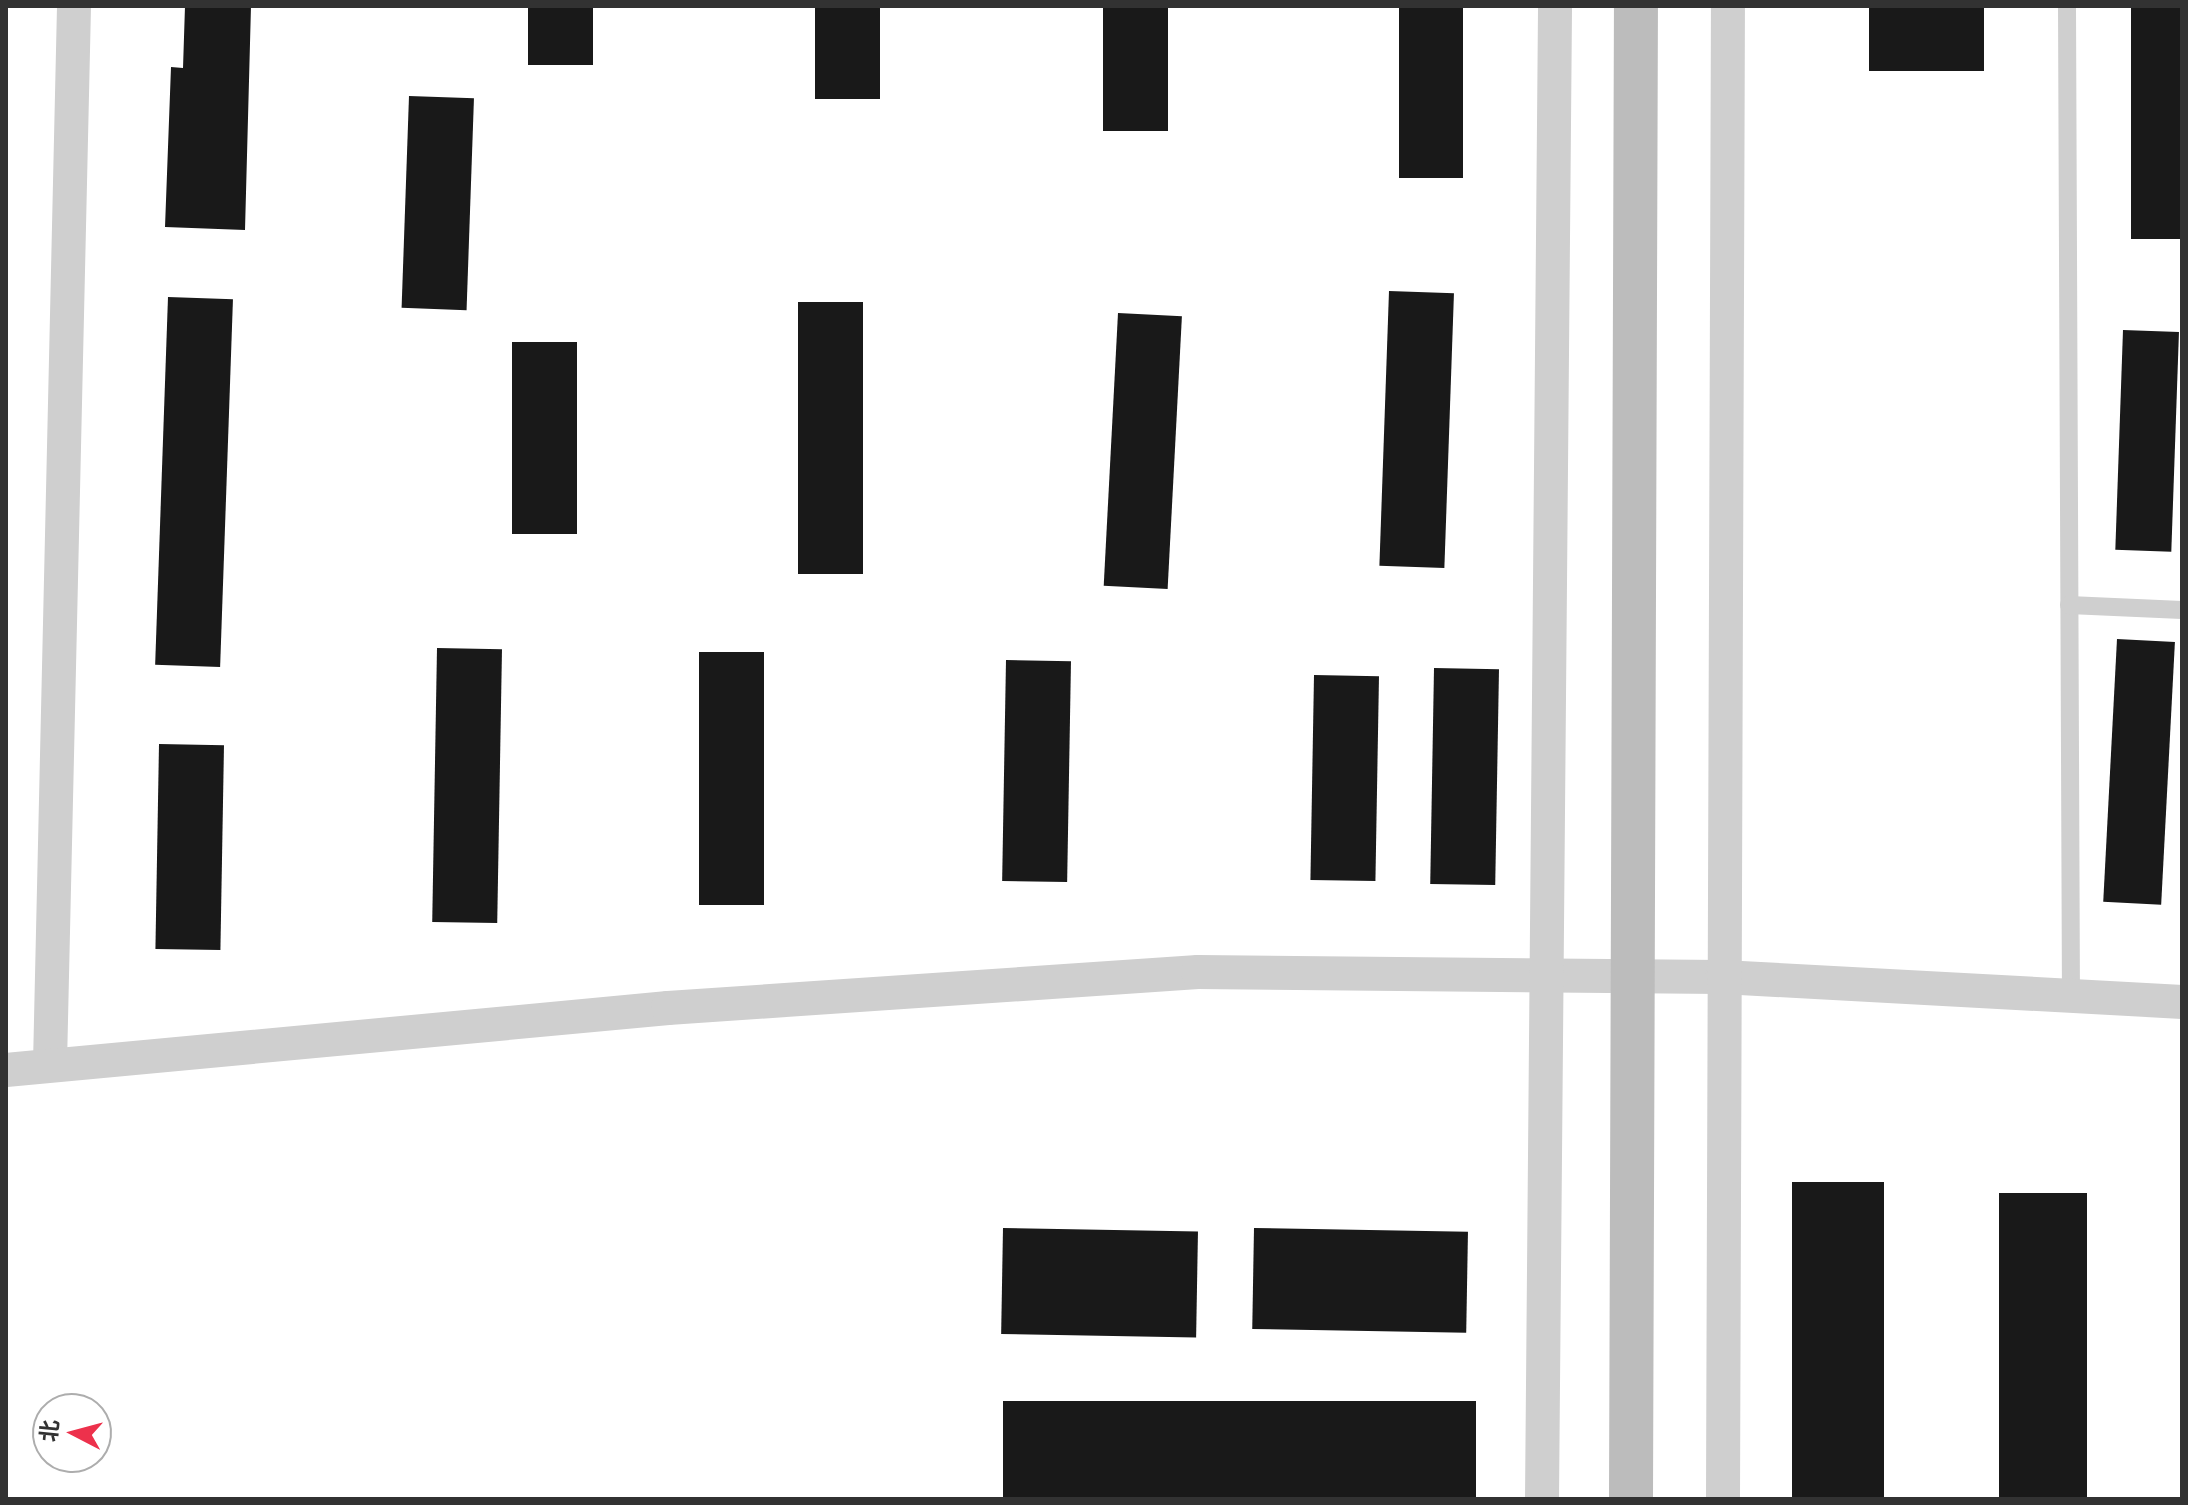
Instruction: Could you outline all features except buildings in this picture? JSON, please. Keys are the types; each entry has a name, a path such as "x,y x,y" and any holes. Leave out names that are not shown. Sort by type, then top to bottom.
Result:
{"main road":[{"path":"1631,1499 1636,6"}],"street":[{"path":"50,1064 74,6"},
{"path":"1542,1499 1544,975 1555,6"},
{"path":"1723,1499 1722,977 1728,6"},
{"path":"6,1070 668,1008 1198,972 1722,977 2182,1002"}],"lane":[{"path":"2067,6 2071,998"},
{"path":"2069,605 2182,610"}]}
